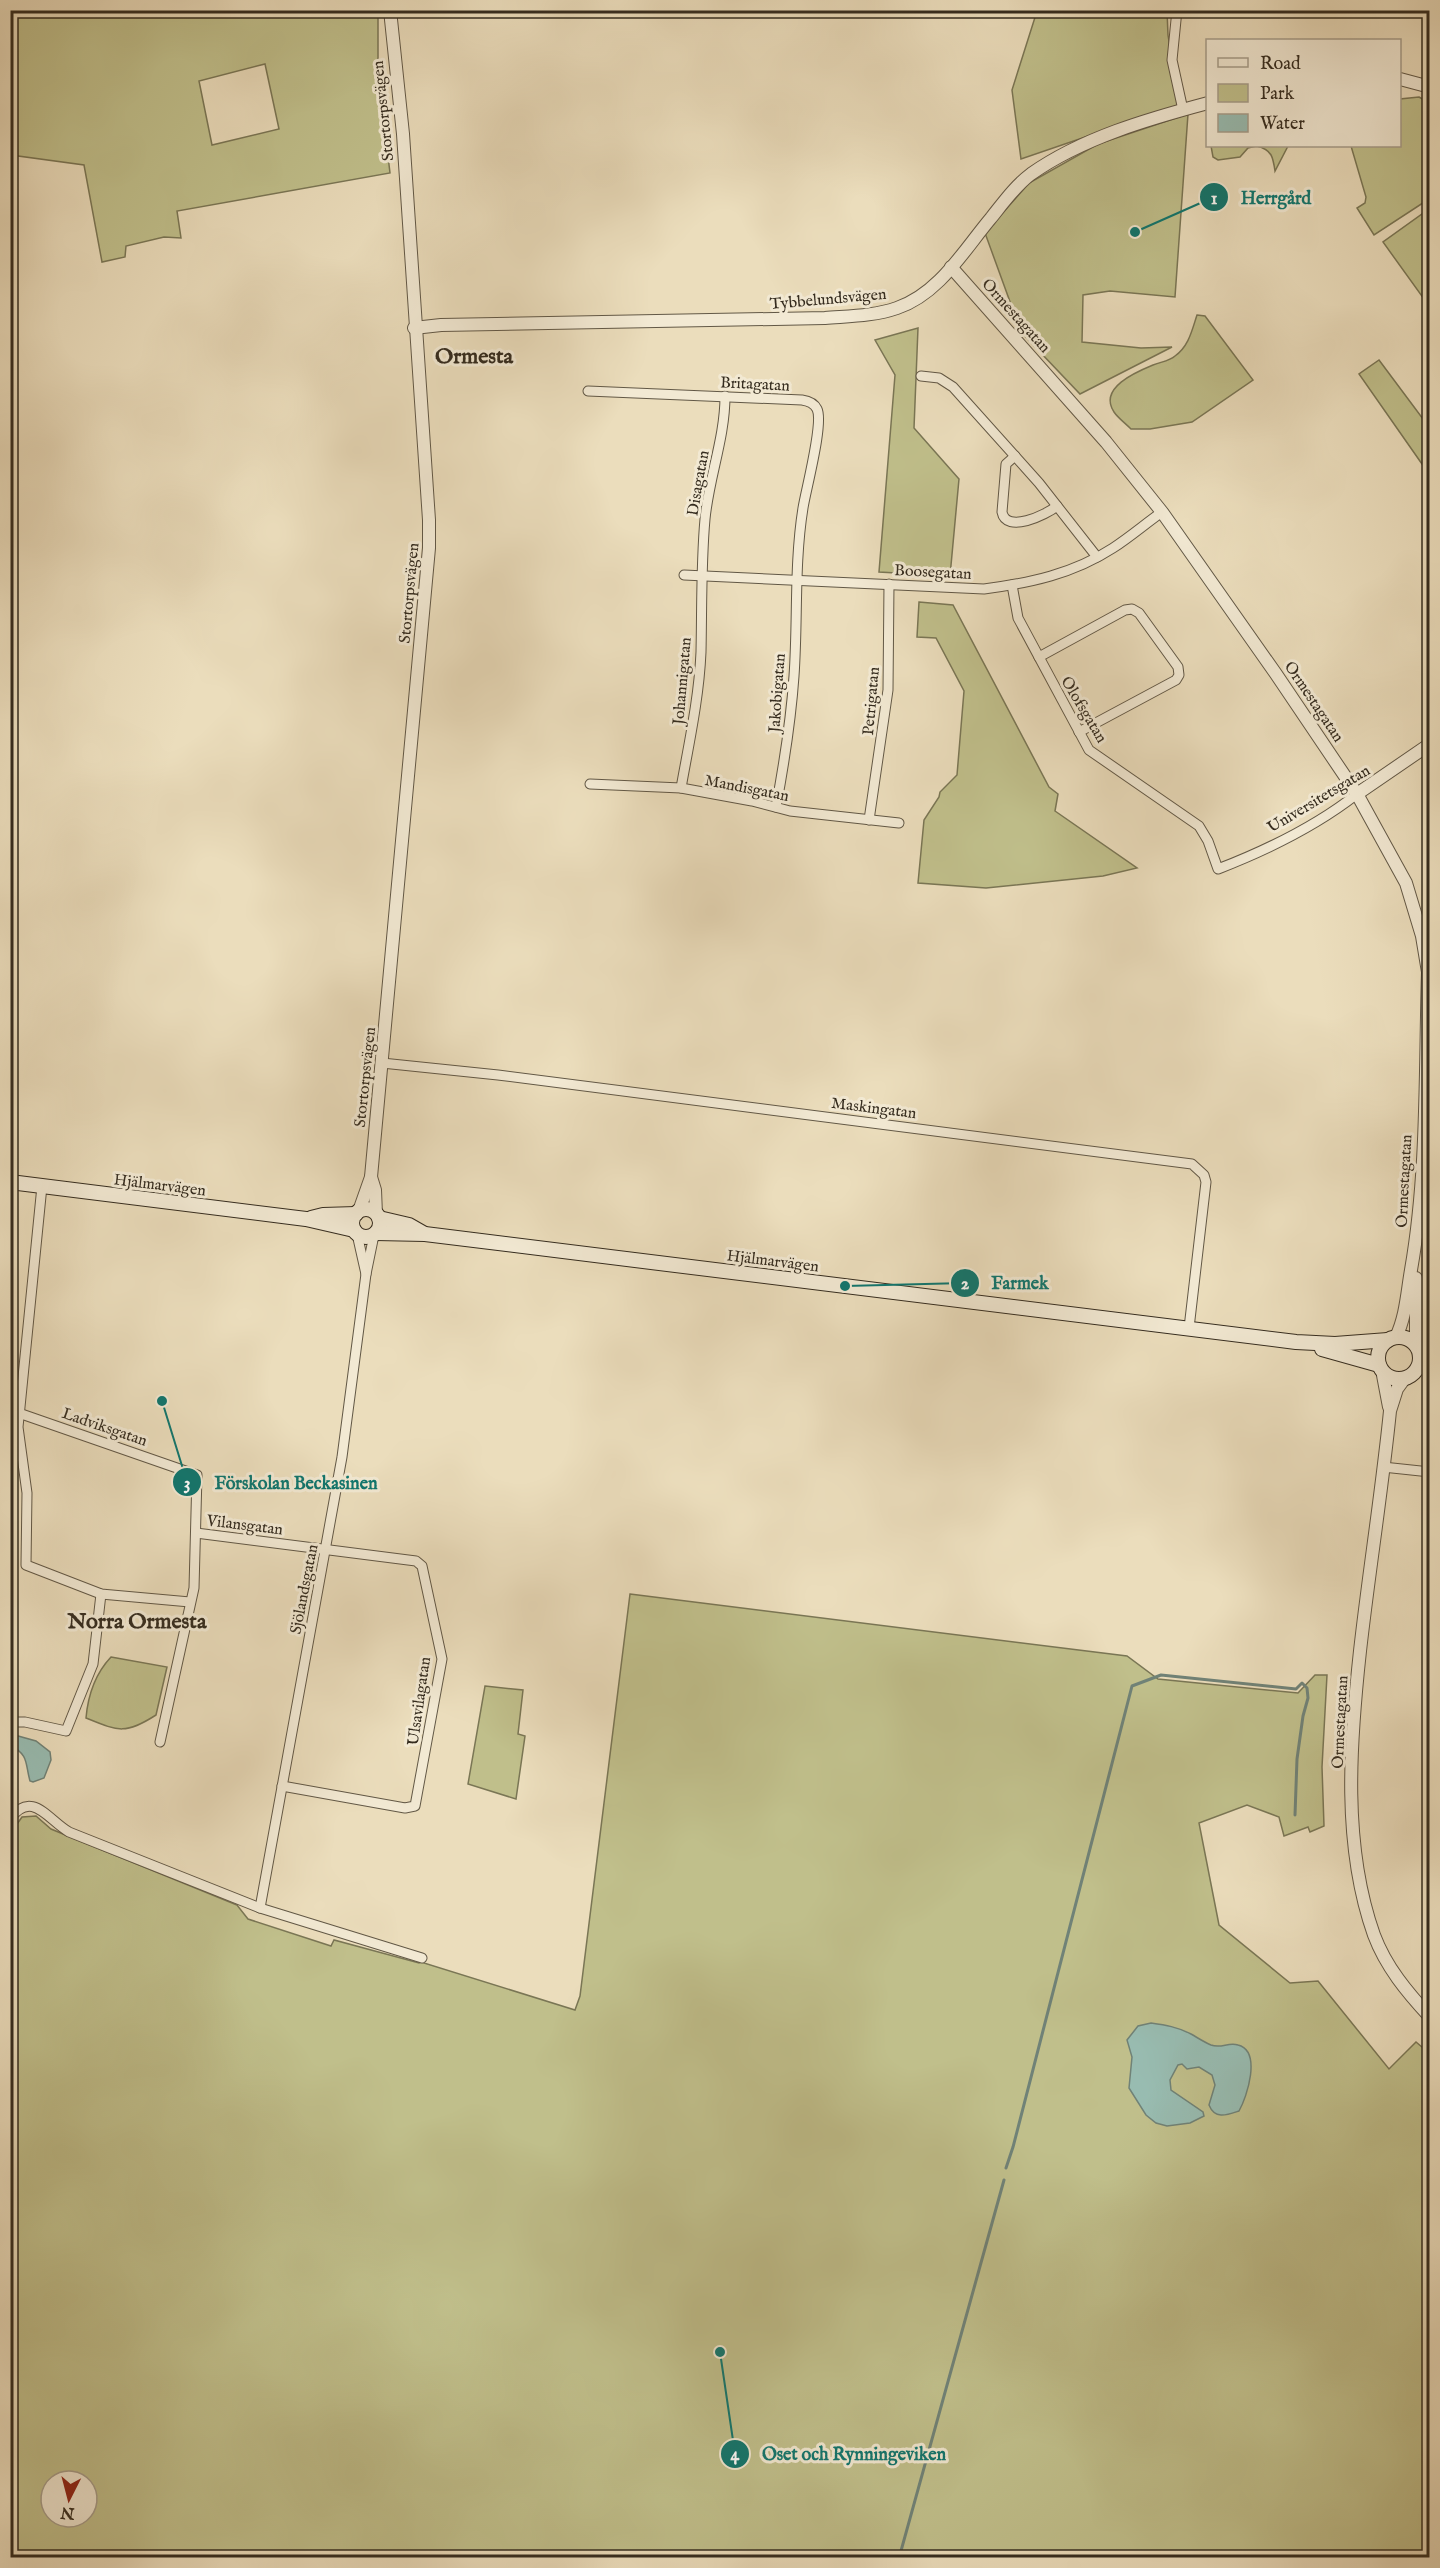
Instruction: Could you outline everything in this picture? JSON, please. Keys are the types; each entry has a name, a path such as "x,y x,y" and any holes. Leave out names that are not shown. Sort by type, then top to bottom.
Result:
{"main road":[{"name":"Hjälmarvägen","path":"10,1182 306,1219 356,1232"},
{"path":"368,1210 377,1216 379,1227 375,1234 365,1237 356,1232 352,1222 358,1213 368,1210"},
{"name":"Hjälmarvägen","path":"306,1219 323,1215 358,1213"},
{"name":"Hjälmarvägen","path":"377,1216 409,1225 425,1234"},
{"name":"Hjälmarvägen","path":"375,1234 425,1234 1296,1342 1335,1344 1392,1338"},
{"path":"1409,1376 1420,1362 1422,1351 1408,1339 1392,1338 1379,1352 1380,1368 1391,1377 1409,1376 1430,1373"},
{"name":"Hjälmarvägen","path":"1296,1342 1380,1368"}],"street":[{"name":"Stortorpsvägen","path":"358,1213 371,1177 429,548 403,134 390,10"},
{"path":"1177,10 1173,60 1184,110"},
{"path":"1423,10 1430,18"},
{"path":"1401,79 1430,87"},
{"name":"Tybbelundsvägen","path":"414,328 441,325 777,320 856,316 882,312 912,302 926,293 951,267 1014,190 1029,176 1082,146 1108,135 1206,104"},
{"name":"Ormestagatan","path":"951,267 1106,442 1162,512 1357,794 1406,883 1422,936 1429,972 1416,1243 1403,1318 1392,1338"},
{"path":"921,376 939,378 953,387 1015,456 1097,557"},
{"name":"Britagatan","path":"588,391 810,402 818,410 819,427 802,512 797,580"},
{"name":"Disagatan","path":"701,576 705,515 723,428 725,396"},
{"path":"1015,456 1006,465 1002,512 1004,519 1009,523 1016,522 1047,514 1057,506"},
{"name":"Boosegatan","path":"684,574 984,588 1012,585 1047,579 1097,557 1162,512"},
{"name":"Johannigatan","path":"681,788 696,708 701,652 701,576"},
{"name":"Jakobigatan","path":"776,807 787,747 794,685 797,580"},
{"name":"Petrigatan","path":"869,820 888,690 889,584"},
{"name":"Olofsgatan","path":"1012,585 1016,613 1092,753 1198,826 1208,841 1218,869"},
{"path":"1038,657 1125,610 1132,609 1139,613 1178,667 1179,675 1176,680 1079,732"},
{"name":"Universitetsgatan","path":"1218,869 1294,835 1340,808 1430,744"},
{"name":"Mandisgatan","path":"590,784 681,788 776,807 899,823"},
{"name":"Maskingatan","path":"382,1063 498,1075 1192,1164 1204,1175 1206,1182 1189,1328"},
{"name":"Stortorpsvägen","path":"371,1177 375,1190 377,1216"},
{"path":"42,1186 15,1411 28,1505 26,1565 101,1594 190,1602"},
{"name":"Sjölandsgatan","path":"356,1232 366,1274"},
{"name":"Sjölandsgatan","path":"260,1908 326,1550 353,1385 366,1274 375,1234"},
{"name":"Ormestagatan","path":"1416,1243 1422,1351"},
{"name":"Ormestagatan","path":"1380,1368 1390,1411"},
{"name":"Ormestagatan","path":"1409,1376 1397,1389 1390,1411 1383,1467 1353,1723 1354,1823 1365,1904 1375,1936 1400,1984 1430,2017"},
{"name":"Ladviksgatan","path":"15,1411 197,1474 194,1588 160,1742"},
{"path":"1383,1467 1430,1472"},
{"name":"Vilansgatan","path":"196,1533 326,1550"},
{"name":"Ulsavilagatan","path":"282,1786 408,1808 415,1806 420,1783 442,1659 422,1566 416,1561 326,1550"},
{"path":"10,1722 25,1722 66,1731 93,1664 101,1594"},
{"path":"10,1819 20,1808 27,1806 40,1808 69,1832 260,1908 422,1958"}],"green space":[{"path":"11,10 378,11 378,73 390,173 177,211 181,238 164,237 126,246 125,257 102,262 84,165 11,155","holes":["265,64 279,129 212,145 199,81"]},
{"path":"1037,11 1167,11 1168,35 1179,105 1021,159 1012,90"},
{"path":"1419,97 1429,103 1429,199 1374,235 1357,208 1365,203 1366,197 1351,147 1401,147 1401,99"},
{"path":"1188,114 1175,297 1110,291 1083,295 1082,342 1141,348 1172,347 1080,394 1021,332 985,233 1029,183 1098,144"},
{"path":"1211,147 1252,147 1240,157 1218,160 1213,157"},
{"path":"1259,147 1287,147 1275,171 1271,155"},
{"path":"1429,209 1429,306 1383,242"},
{"path":"1197,315 1205,316 1253,380 1192,422 1150,429 1131,429 1114,412 1110,403 1115,388 1129,377 1170,359 1180,352 1189,337"},
{"path":"918,328 914,428 959,479 950,576 879,572 895,375 875,340"},
{"path":"1379,360 1429,427 1429,474 1359,374"},
{"path":"919,602 953,605 1049,787 1058,794 1055,811 1137,868 1103,876 986,888 918,883 924,820 940,792 957,775 964,691 936,638 917,637"},
{"path":"630,1594 1127,1656 1158,1679 1298,1693 1315,1675 1327,1675 1322,1767 1324,1826 1310,1832 1308,1827 1284,1836 1279,1817 1247,1805 1199,1823 1219,1925 1290,1983 1318,1981 1389,2069 1416,2042 1429,2053 1429,2557 11,2558 10,1834 22,1817 36,1816 51,1829 237,1905 248,1919 331,1946 334,1940 421,1962 575,2010 580,1996"},
{"path":"111,1657 167,1667 156,1715 136,1726 121,1729 86,1718 93,1685"},
{"path":"485,1686 523,1690 518,1734 525,1736 516,1799 468,1784"}],"water":[{"path":"11,1734 36,1741 50,1752 51,1760 44,1778 30,1781 24,1756 11,1746"},
{"path":"1151,2023 1181,2030 1215,2046 1234,2044 1245,2049 1251,2065 1249,2086 1239,2111 1222,2115 1215,2113 1209,2105 1215,2085 1212,2075 1199,2067 1187,2069 1182,2064 1178,2065 1170,2080 1171,2090 1203,2112 1204,2116 1190,2123 1167,2126 1156,2123 1146,2115 1129,2088 1132,2057 1127,2040 1138,2026"}],"waterway":[{"path":"1006,2168 1132,1686 1161,1675 1296,1689 1302,1683 1307,1688 1308,1698 1297,1759 1295,1815"},
{"path":"899,2558 1004,2180"}],"place":[{"name":"Herrgård","path":"1135,232"},
{"name":"Farmek","path":"845,1286"},
{"name":"Förskolan Beckasinen","path":"162,1401"},
{"name":"Oset och Rynningeviken","path":"720,2352"}],"district":[{"name":"Ormesta","path":"474,355"},
{"name":"Norra Ormesta","path":"137,1620"}]}
